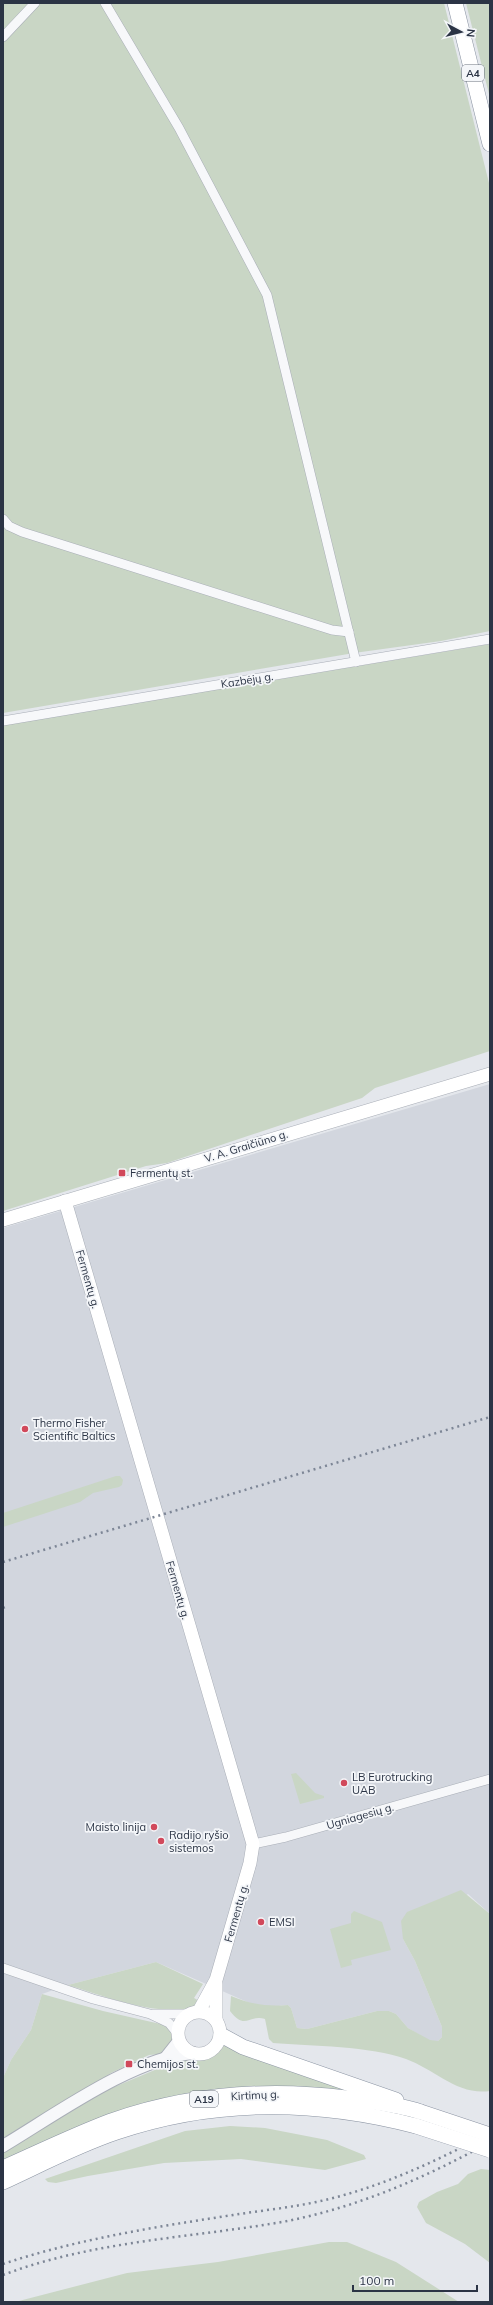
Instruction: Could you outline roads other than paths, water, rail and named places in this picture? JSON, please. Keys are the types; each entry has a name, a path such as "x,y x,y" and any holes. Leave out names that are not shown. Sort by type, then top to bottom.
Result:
{"highway":[{"name":"A4","path":"455,3 490,144"},
{"path":"221,2035 243,2047 382,2094 418,2116"},
{"name":"Kirtimų g.","path":"3,2168 111,2122 166,2106 208,2098 292,2093 355,2100 490,2135"},
{"name":"Kirtimų g.","path":"3,2182 121,2131 176,2116 232,2108 273,2106 326,2108 375,2116 418,2116 490,2150"}],"main road":[{"name":"V. A. Graičiūno g.","path":"3,1220 490,1074"},
{"name":"Fermentų g.","path":"65,1201 253,1844 250,1863 216,1980 216,2019"},
{"name":"Fermentų g.","path":"194,2013 216,1980"},
{"path":"194,2013 208,2013 216,2019 221,2035 219,2041 211,2051 206,2054 193,2054 185,2049 179,2037 181,2022 194,2013"}],"street":[{"path":"3,36 35,3"},
{"path":"105,3 179,128 267,295 356,662"},
{"path":"3,519 9,526 22,532 332,630 349,632"},
{"name":"Kazbėjų g.","path":"3,721 490,639"},
{"name":"Ugniagesių g.","path":"253,1844 286,1837 490,1779"},
{"path":"3,1968 93,1999 150,2014 169,2024 179,2037 164,2060"},
{"path":"150,2014 194,2013"},
{"path":"3,2146 112,2081 164,2060 193,2054"}],"railway":[{"path":"3,1562 490,1417"},
{"path":"3,2264 60,2247 117,2235 329,2199 371,2187 411,2171 490,2133"},
{"path":"3,2275 71,2255 106,2248 282,2222 337,2209 415,2179 490,2142"}],"place":[{"name":"Fermentų st.","path":"122,1173"},
{"name":"Thermo Fisher Scientific Baltics","path":"25,1429"},
{"name":"LB Eurotrucking UAB","path":"344,1783"},
{"name":"Maisto linija","path":"154,1827"},
{"name":"Radijo ryšio sistemos","path":"161,1841"},
{"name":"EMSI","path":"261,1922"},
{"name":"Chemijos st.","path":"129,2064"}]}
